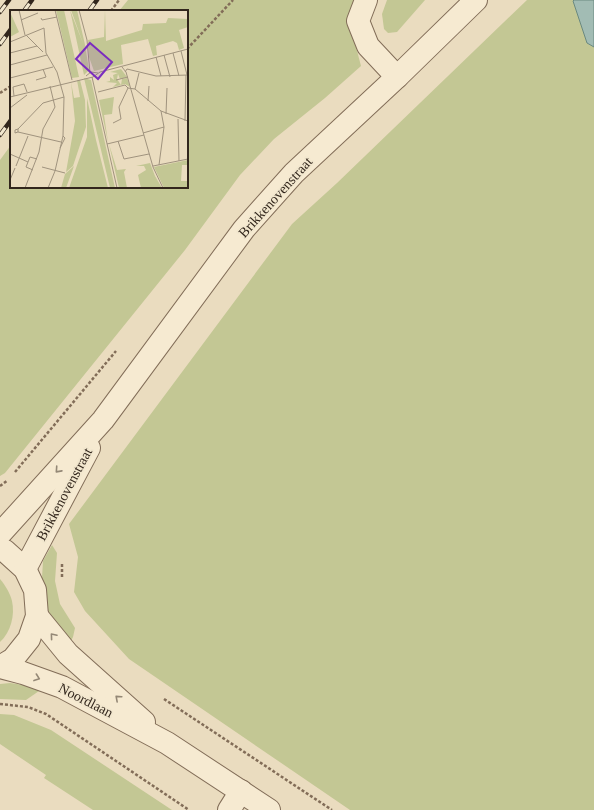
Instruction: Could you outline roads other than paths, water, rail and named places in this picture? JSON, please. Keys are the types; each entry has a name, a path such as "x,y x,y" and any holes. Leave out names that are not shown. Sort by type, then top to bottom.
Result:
{"street":[{"path":"366,0 358,21 368,46 397,77"},
{"name":"Brikkenovenstraat","path":"0,534 103,420 244,229 294,173 397,77 476,0"},
{"name":"Brikkenovenstraat","path":"24,569 103,420"},
{"name":"Noordlaan","path":"0,549 5,551 24,569 35,590 36,616 29,639 13,659 0,667"},
{"name":"Noordlaan","path":"36,616 68,654 167,743"},
{"name":"Noordlaan","path":"0,667 23,673 62,687 167,743 269,810"},
{"path":"229,810 241,791"}],"water":[{"path":"594,0 594,47 587,43 573,1"}],"railway":[{"path":"0,12 9,0"},
{"path":"25,10 32,0"},
{"path":"90,10 97,0"},
{"path":"0,44 10,30"},
{"path":"0,135 10,121"}]}
